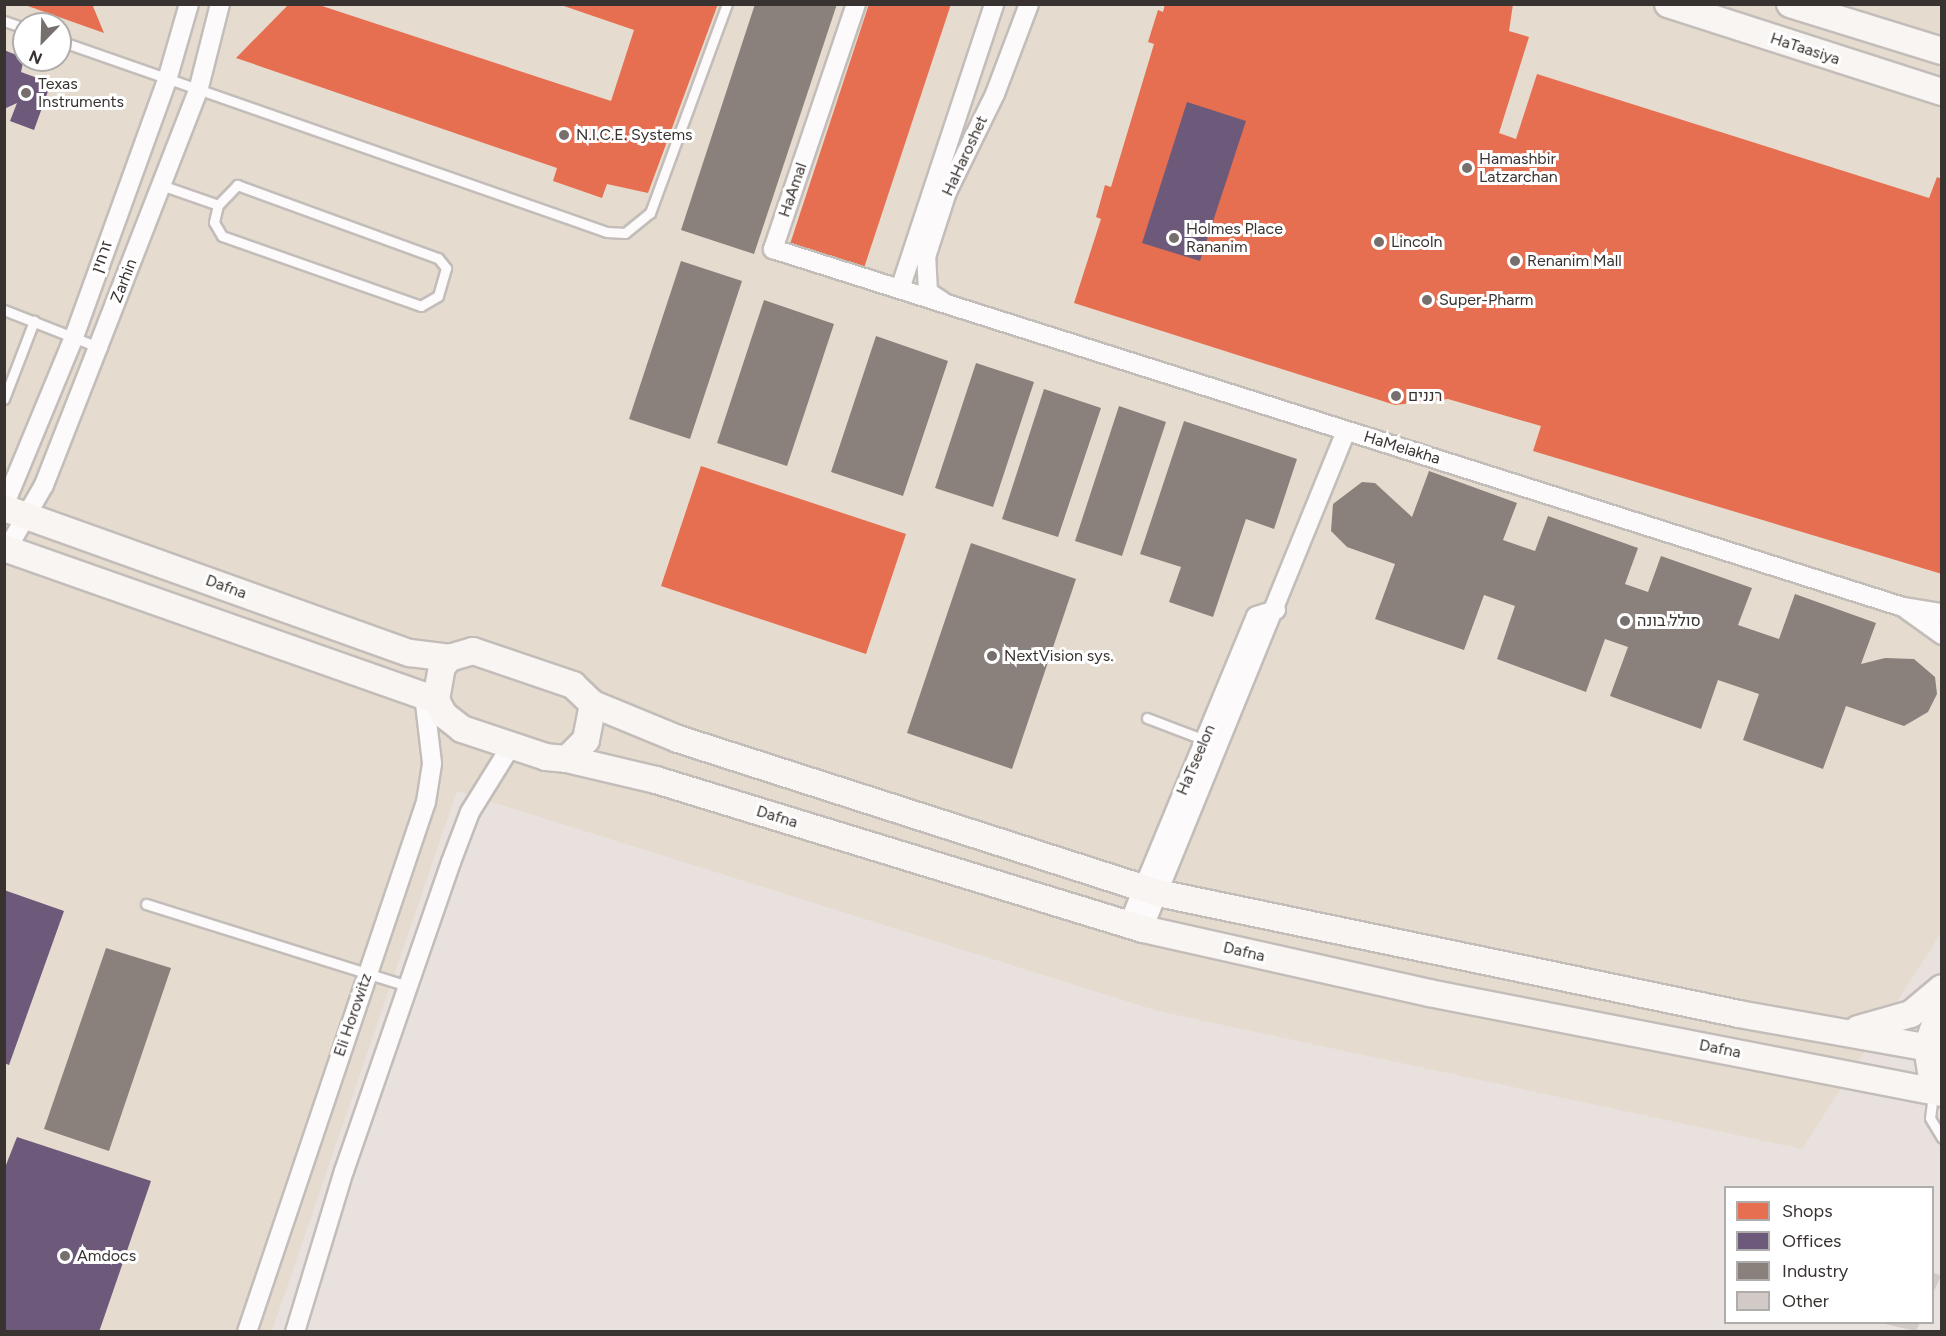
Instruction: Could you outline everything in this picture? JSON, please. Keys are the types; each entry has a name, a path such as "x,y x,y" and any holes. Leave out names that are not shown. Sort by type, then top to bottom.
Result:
{"street":[{"name":"זרחין","path":"12,510 167,80 189,4"},
{"name":"Zarhin","path":"6,549 12,510 44,485 198,91 220,4"},
{"name":"HaAmal","path":"855,4 773,249 900,289"},
{"name":"HaHaroshet","path":"900,289 994,4"},
{"name":"HaHaroshet","path":"946,304 928,292 926,258 947,192 995,94 1029,4"},
{"name":"HaTaasiya","path":"1668,4 1941,93"},
{"path":"1790,4 1941,51"},
{"name":"HaMelakha","path":"900,289 1903,607 1941,613"},
{"name":"HaTseelon","path":"1135,927 1276,610 1346,431"},
{"name":"Dafna","path":"12,510 410,653 449,658 473,651 573,685 593,704"},
{"name":"Dafna","path":"6,549 430,697 444,716 462,729 511,746 668,784 1135,927 1429,993 1939,1088"},
{"name":"HaMelakha","path":"1903,607 1941,635"},
{"name":"HaTseelon","path":"1150,891 1205,740 1256,616 1276,610"},
{"path":"430,697 435,682 449,658"},
{"name":"Eli Horowitz","path":"247,1332 426,802 432,763 430,697"},
{"path":"567,759 586,741 593,704 678,739 1150,891 1739,1014 1934,1048"},
{"path":"295,1332 408,986 470,812 511,746"},
{"path":"1840,1030 1894,1021 1941,988"},
{"path":"1939,1088 1934,1048 1941,1004"}],"lane":[{"path":"72,45 607,232 625,233 650,213 727,4"},
{"path":"161,185 218,205"},
{"path":"237,185 438,258 446,275 431,304 421,306 222,236 214,222 218,205 237,185"},
{"path":"4,310 98,347"},
{"path":"4,399 34,321"},
{"path":"1147,718 1205,740"},
{"path":"146,904 408,986"},
{"path":"1939,1088 1930,1118 1941,1138"}],"shaded area":[{"path":"5,5 1941,5 1941,933 1802,1149 1158,1011 457,791 272,1331 5,1332"}],"building: Shops":[{"path":"92,4 104,33 72,22 72,12 45,12 25,5"},
{"name":"N.I.C.E. Systems","path":"289,4 316,4 611,101 634,30 558,4 718,4 648,193 607,184 602,198 553,181 557,168 236,58"},
{"path":"869,4 951,4 863,271 789,247"},
{"name":"Renanim Mall","path":"1165,4 1513,4 1509,31 1529,37 1499,133 1516,139 1537,74 1929,198 1937,177 1942,179 1942,574 1533,451 1541,426 1448,399 1395,405 1074,303 1101,219 1096,217 1105,185 1111,187 1154,44 1148,42 1158,10 1163,12"},
{"path":"701,466 906,534 866,654 661,586"}],"building: Offices":[{"name":"Texas Instruments","path":"4,50 12,53 12,72 21,72 51,83 34,130 10,121 17,103 4,109"},
{"path":"1187,102 1246,121 1200,261 1142,243"},
{"path":"4,890 64,911 9,1065 4,1063"},
{"name":"Amdocs","path":"17,1137 151,1181 99,1332 4,1332 4,1170"}],"building: Industry":[{"path":"755,4 837,4 754,254 681,230"},
{"path":"681,261 742,281 690,439 629,419"},
{"path":"764,300 834,324 787,466 717,443"},
{"path":"876,336 948,361 903,496 831,472"},
{"path":"976,363 1034,382 993,507 935,488"},
{"path":"1044,389 1101,408 1058,537 1002,519"},
{"path":"1119,406 1166,422 1122,556 1075,541"},
{"path":"1184,421 1297,459 1274,529 1246,519 1213,617 1169,602 1181,567 1140,554"},
{"name":"סולל בונה","path":"1429,471 1517,503 1503,540 1535,551 1548,516 1638,548 1625,584 1648,592 1661,556 1752,588 1738,625 1779,639 1795,594 1876,623 1861,664 1885,658 1914,659 1935,677 1937,694 1928,712 1904,726 1846,706 1823,769 1743,740 1759,694 1718,680 1701,729 1610,696 1628,647 1605,639 1586,692 1497,659 1515,606 1484,595 1464,650 1375,619 1395,564 1347,547 1331,531 1333,504 1362,482 1375,483 1412,517"},
{"name":"NextVision sys.","path":"971,543 1076,579 1012,769 907,733"},
{"path":"106,948 171,968 109,1151 44,1129"}],"building: Other":[{"path":"1934,1273 1941,1276 1934,1291"},
{"path":"1885,1324 1919,1324 1916,1331"}],"place":[{"name":"Texas Instruments","path":"26,93"},
{"name":"N.I.C.E. Systems","path":"564,135"},
{"name":"Hamashbir Latzarchan","path":"1467,168"},
{"name":"Holmes Place Rananim","path":"1174,238"},
{"name":"Lincoln","path":"1379,242"},
{"name":"Renanim Mall","path":"1515,261"},
{"name":"Super-Pharm","path":"1427,300"},
{"name":"רננים","path":"1396,396"},
{"name":"סולל בונה","path":"1625,621"},
{"name":"NextVision sys.","path":"992,656"},
{"name":"Amdocs","path":"65,1256"}]}
